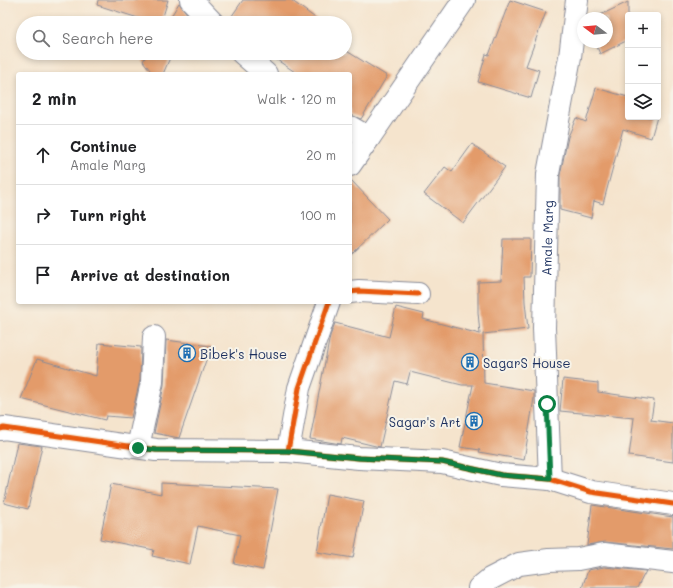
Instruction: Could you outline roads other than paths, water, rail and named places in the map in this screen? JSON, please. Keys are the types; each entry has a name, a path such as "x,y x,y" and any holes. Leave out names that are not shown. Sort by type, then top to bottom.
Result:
{"street":[{"path":"191,0 206,16"},
{"path":"352,162 464,0"},
{"name":"Amale Marg","path":"550,479 544,328 548,174 570,57 576,0"},
{"path":"250,60 264,72"},
{"path":"352,128 369,138"},
{"path":"352,292 418,294"},
{"path":"288,451 299,388 328,304"},
{"path":"138,448 152,382 154,337"},
{"path":"0,430 4,428 156,450 288,451 359,458 442,462 501,475 550,479 591,492 673,504"},
{"path":"479,588 490,579 519,564 549,560 578,559 604,554 673,562"}],"place":[{"name":"Bibek's House","path":"187,353"},
{"name":"SagarS House","path":"470,362"},
{"name":"Sagar's Art","path":"474,421"}]}
